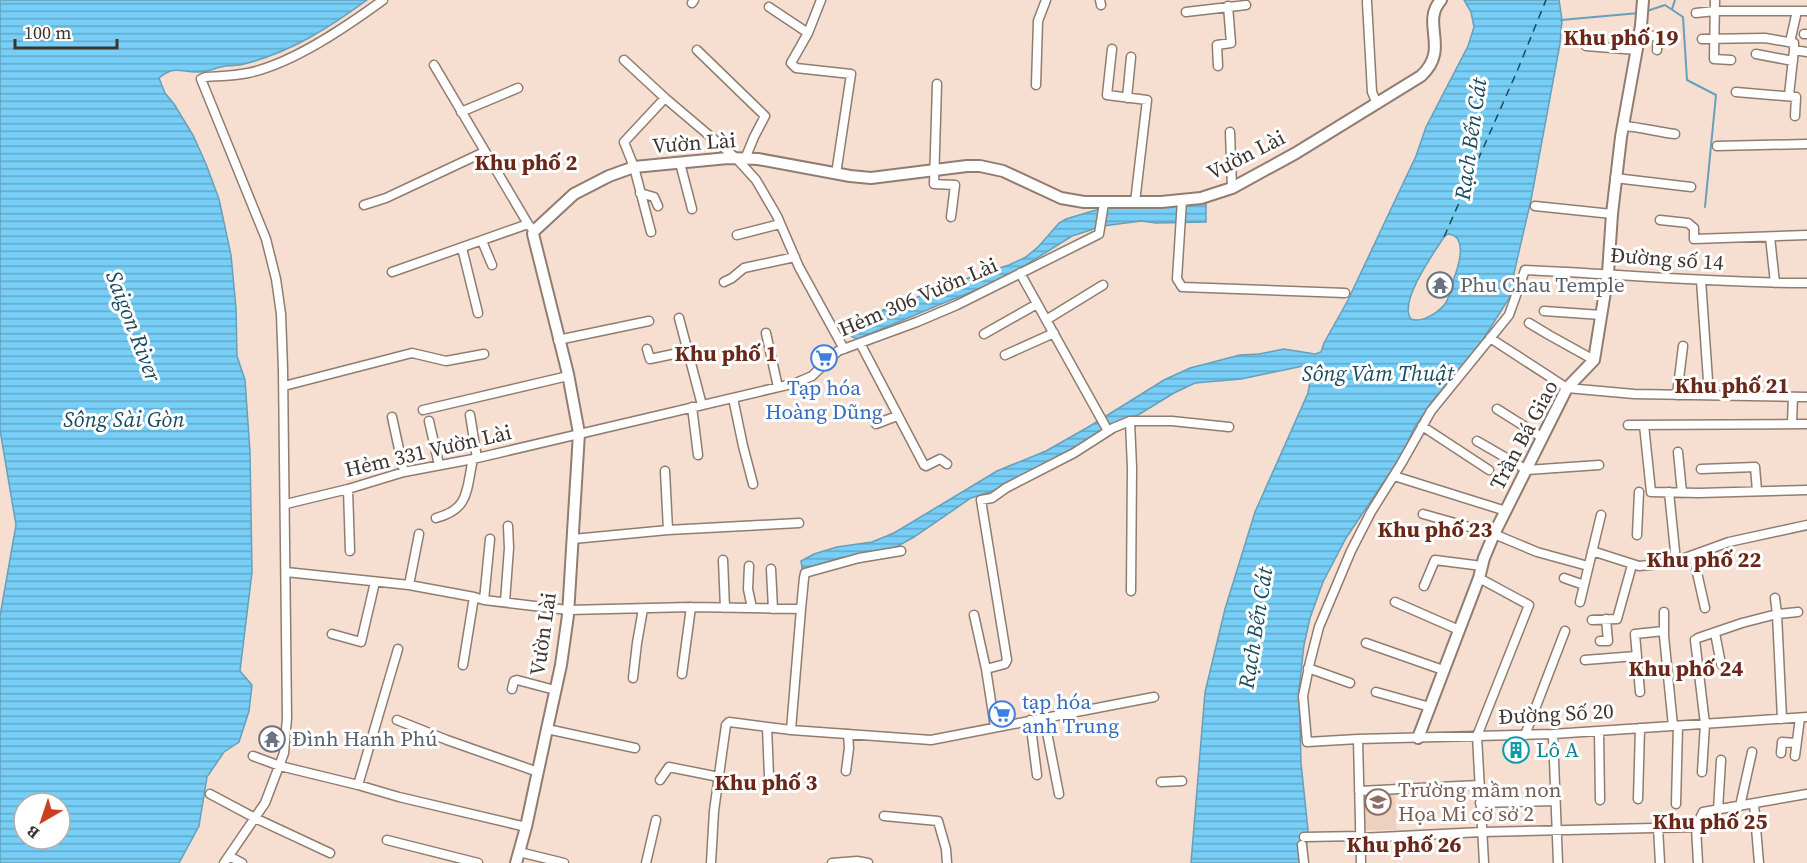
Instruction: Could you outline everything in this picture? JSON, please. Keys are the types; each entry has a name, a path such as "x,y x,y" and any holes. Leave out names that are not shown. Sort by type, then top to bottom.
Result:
{"main road":[{"path":"1594,360 1608,273 1615,178 1641,30 1642,2"},
{"name":"Vườn Lài","path":"516,863 547,729 568,610 579,433 568,376 531,228 573,194 609,176 634,167 741,159 770,160 836,174 871,178 967,166 994,168 1061,198 1084,202 1182,201 1213,195 1232,188 1296,153 1421,76 1433,63 1436,50 1433,24 1441,3"},
{"name":"Trần Bá Giao","path":"1418,738 1494,534 1567,388 1594,360"}],"street":[{"path":"242,863 226,860 265,803 284,753 287,718 286,504 281,314 274,269 266,239 201,80 206,77 248,73 287,60 383,0"},
{"path":"820,0 808,33 792,60 793,67 851,74 836,174"},
{"path":"1036,85 1038,21 1046,0"},
{"path":"1715,0 1714,59 1731,60"},
{"path":"1367,2 1372,92 1377,104"},
{"path":"1186,12 1246,5"},
{"path":"1218,66 1217,45 1232,43 1228,6"},
{"path":"769,7 808,33"},
{"path":"1789,95 1797,11"},
{"path":"1696,13 1807,11"},
{"path":"1641,30 1658,37 1657,50"},
{"path":"1702,39 1765,38 1807,52"},
{"path":"1586,46 1637,51"},
{"path":"1112,49 1107,95 1147,100 1135,202"},
{"path":"697,50 765,116 741,159"},
{"path":"1756,54 1792,61"},
{"path":"1127,98 1131,57"},
{"path":"624,60 665,98 741,159 756,180 780,224 844,349"},
{"path":"392,272 482,241 531,228 434,65"},
{"path":"937,84 934,184 955,186 951,217"},
{"path":"464,112 518,88"},
{"path":"1736,92 1796,97 1795,116"},
{"path":"651,232 634,167 624,142 665,98"},
{"path":"1623,126 1675,134"},
{"path":"1230,132 1232,188"},
{"path":"1717,146 1807,144"},
{"path":"364,205 386,198 484,152"},
{"path":"680,163 692,209"},
{"path":"1615,178 1691,187"},
{"path":"640,193 654,197 658,206"},
{"path":"1182,201 1177,279 1182,287 1346,293"},
{"name":"Hẻm 306 Vườn Lài","path":"579,433 796,383 812,376 838,351 957,305 1099,234 1104,203"},
{"path":"1535,206 1612,214"},
{"path":"1660,220 1688,223 1694,228 1694,239 1807,235"},
{"path":"737,235 780,224"},
{"path":"1770,237 1775,283"},
{"path":"482,241 492,265"},
{"path":"462,248 478,313"},
{"path":"724,282 744,268 795,257"},
{"name":"Đường số 14","path":"1490,338 1509,315 1525,270 1807,284"},
{"path":"1020,273 1108,430"},
{"path":"1701,280 1709,395"},
{"path":"1047,320 1103,285"},
{"path":"984,333 1037,304"},
{"path":"1544,311 1601,315"},
{"path":"679,318 702,405"},
{"path":"558,340 650,321"},
{"path":"1529,323 1594,360"},
{"path":"766,333 778,387"},
{"path":"1005,355 1054,333"},
{"path":"1350,683 1308,668 1319,627 1351,551 1371,512 1431,411 1490,338 1567,388 1634,394 1807,397"},
{"path":"860,343 924,465 939,459 947,464"},
{"path":"1677,395 1683,346"},
{"path":"647,349 650,359 688,351"},
{"path":"284,386 412,353 446,361 484,354"},
{"path":"423,410 568,376"},
{"path":"1792,423 1793,397"},
{"path":"733,398 742,446 753,484"},
{"path":"692,407 698,455"},
{"path":"1497,409 1543,438"},
{"path":"436,518 454,512 463,504 475,459 470,415"},
{"path":"876,424 897,416"},
{"path":"392,417 404,472"},
{"path":"429,421 439,465"},
{"path":"1130,421 1131,591"},
{"path":"986,669 1005,664 1007,660 981,500 992,498 1006,488 1074,453 1108,430 1130,421 1172,421 1229,427"},
{"path":"1628,425 1807,424"},
{"path":"1644,425 1651,492 1807,490"},
{"path":"1422,426 1489,470"},
{"name":"Hẻm 331 Vườn Lài","path":"286,504 404,472 475,459 579,433"},
{"path":"1477,441 1527,470 1599,465"},
{"path":"1678,452 1682,493"},
{"path":"1701,469 1755,467 1757,491"},
{"path":"665,471 668,530"},
{"path":"1394,476 1506,511"},
{"path":"348,489 350,551"},
{"path":"1637,535 1639,492"},
{"path":"1669,492 1676,561"},
{"path":"1423,514 1494,534 1537,552 1588,566"},
{"path":"1580,602 1601,515"},
{"path":"573,539 668,530 799,523"},
{"path":"1592,551 1639,566 1676,561 1729,542 1807,525"},
{"path":"505,602 509,548 508,526"},
{"path":"409,585 419,534"},
{"path":"484,600 490,538"},
{"path":"791,730 805,573 859,558 901,551"},
{"path":"1693,555 1705,608"},
{"path":"723,560 725,608"},
{"path":"1424,586 1435,560 1480,572 1529,606 1477,736 1484,863"},
{"path":"1592,620 1617,619 1632,565"},
{"path":"749,566 748,589 753,608"},
{"path":"771,569 773,609"},
{"path":"286,572 409,585 484,600 568,610 691,607 801,609"},
{"path":"1564,578 1584,585"},
{"path":"332,634 361,642 375,582"},
{"path":"463,665 474,597"},
{"path":"1775,598 1778,615 1782,719"},
{"path":"1395,602 1459,630"},
{"path":"682,674 691,607"},
{"path":"633,678 643,609"},
{"path":"1664,612 1664,631 1675,726 1676,804"},
{"path":"1702,772 1705,724 1697,639 1742,623 1798,612"},
{"path":"974,615 986,669 995,727"},
{"path":"1600,641 1608,641 1606,619"},
{"path":"1525,735 1565,631"},
{"path":"1640,692 1635,634 1664,631"},
{"path":"1715,633 1721,664"},
{"path":"1366,643 1443,670"},
{"path":"358,785 398,649"},
{"path":"1585,660 1636,656"},
{"name":"Đường Số 20","path":"1308,668 1303,696 1307,742 1553,734 1803,717"},
{"path":"512,689 514,681 517,680 555,690"},
{"path":"1376,692 1430,707"},
{"path":"711,863 714,811 726,725 729,722 791,730 931,740 1154,697"},
{"path":"1044,717 1059,794"},
{"path":"1795,756 1803,717"},
{"path":"397,720 538,772"},
{"path":"1030,720 1037,775"},
{"path":"767,727 769,776"},
{"path":"1638,799 1640,728"},
{"path":"547,729 635,748"},
{"path":"1599,731 1600,800"},
{"path":"846,771 848,734"},
{"path":"1553,734 1558,863"},
{"path":"1358,739 1361,863"},
{"path":"1781,753 1782,742 1797,743"},
{"path":"1740,806 1752,752"},
{"path":"253,756 280,766 399,797 526,827"},
{"path":"1718,810 1721,760"},
{"path":"660,780 669,767 719,777"},
{"path":"1161,782 1182,781"},
{"path":"1359,791 1479,785"},
{"path":"210,794 330,853"},
{"path":"1698,863 1696,827 1703,812 1807,794"},
{"path":"1480,803 1555,801"},
{"path":"1754,804 1759,863"},
{"path":"884,816 938,821 947,863"},
{"path":"646,863 656,820"},
{"path":"1658,827 1660,863"},
{"path":"1305,863 1303,841 1482,832 1696,827"},
{"path":"387,840 478,863"},
{"path":"519,852 564,863"},
{"path":"832,863 868,863"}],"shaded area":[{"name":"Trường mầm non Họa Mi cơ sở 2","path":"1395,791 1397,830 1365,830 1360,792"}],"water":[{"name":"Sông Sài Gòn","path":"0,0 367,0 324,29 278,53 242,65 202,72 174,70 159,78 165,93 193,135 219,199 231,255 236,308 237,356 245,380 250,452 252,572 240,671 252,685 249,711 239,742 224,752 207,777 199,826 179,863 0,863 0,616 16,525 0,430"},
{"name":"Sông Vàm Thuật","path":"1464,0 1559,0 1562,20 1560,44 1531,200 1514,273 1513,292 1475,352 1434,399 1414,428 1402,455 1346,538 1323,582 1310,618 1304,645 1299,690 1301,763 1308,830 1305,863 1191,863 1205,692 1225,609 1255,512 1308,393 1311,376 1303,366 1241,379 1195,383 1138,415 1116,423 1063,455 993,491 971,498 896,547 839,558 807,568 802,568 801,561 814,554 837,547 872,542 894,533 997,471 1046,451 1164,380 1190,368 1240,355 1284,349 1315,354 1321,352 1416,156 1426,127 1468,46 1474,27 1471,12","holes":["1448,234 1455,236 1459,241 1460,255 1447,301 1431,316 1411,319 1408,311 1409,301 1419,278 1444,237"]},
{"path":"1206,199 1206,222 1141,221 1103,226 1072,236 1002,280 858,339 850,336 856,325 883,310 1026,257 1059,223 1066,219 1106,207"}],"waterway":[{"path":"1672,9 1675,0"},
{"path":"1647,11 1665,5 1683,17 1687,80 1716,95 1705,207"},
{"path":"1561,20 1639,13"}],"ferry route":[{"path":"1444,237 1546,0"}],"place":[{"name":"Phu Chau Temple","path":"1440,285"},
{"name":"Tạp hóa Hoàng Dũng","path":"824,358"},
{"name":"tạp hóa anh Trung","path":"1002,714"},
{"name":"Đình Hanh Phú","path":"272,739"},
{"name":"Lô A","path":"1516,750"},
{"name":"Trường mầm non Họa Mi cơ sở 2","path":"1378,802"}],"district":[{"name":"Khu phố 19","path":"1621,37"},
{"name":"Khu phố 2","path":"526,162"},
{"name":"Khu phố 1","path":"726,353"},
{"name":"Khu phố 21","path":"1732,385"},
{"name":"Khu phố 23","path":"1435,529"},
{"name":"Khu phố 22","path":"1704,559"},
{"name":"Khu phố 24","path":"1686,668"},
{"name":"Khu phố 3","path":"766,782"},
{"name":"Khu phố 25","path":"1710,821"},
{"name":"Khu phố 26","path":"1404,844"}],"water label":[{"name":"Rạch Bến Cát","path":"1470,139"},
{"name":"Saigon River","path":"134,326"},
{"name":"Rạch Bến Cát","path":"1255,628"}]}
